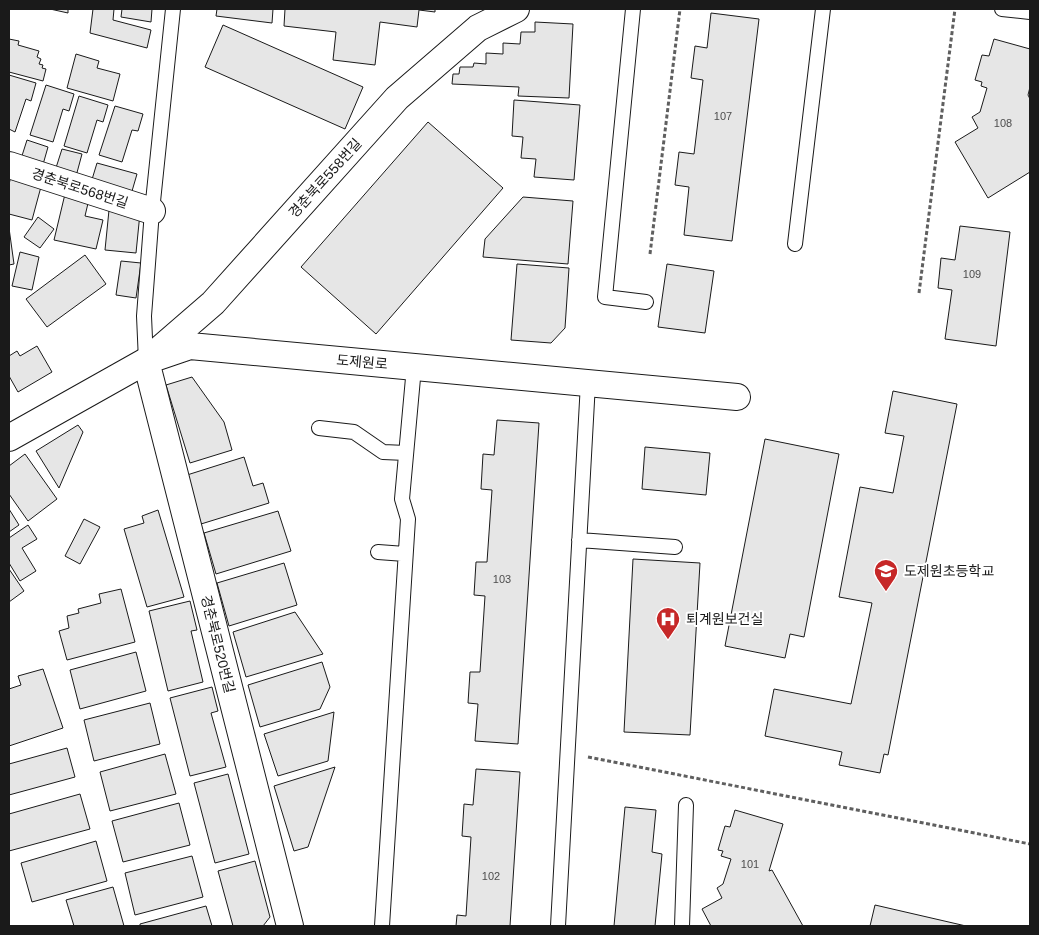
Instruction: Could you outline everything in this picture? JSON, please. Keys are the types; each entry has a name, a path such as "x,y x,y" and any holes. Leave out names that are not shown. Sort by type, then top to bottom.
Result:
{"street":[{"name":"경춘북로558번길","path":"146,362 213,303 397,98 478,28 516,9"},
{"name":"경춘북로568번길","path":"9,165 152,211"},
{"name":"도제원로","path":"9,438 146,362 190,346 737,397"},
{"name":"경춘북로520번길","path":"146,362 290,926"}],"lane":[{"path":"146,362 144,316 152,211 173,9"},
{"path":"633,9 605,297 646,302"},
{"path":"795,244 823,9"},
{"path":"1002,9 1030,12"},
{"path":"382,926 408,519 402,499 414,367"},
{"path":"558,926 588,382"},
{"path":"319,428 354,432 383,452 406,453"},
{"path":"579,540 675,548"},
{"path":"378,552 405,554"},
{"path":"682,926 686,805"}],"path":[{"path":"650,254 680,9"},
{"path":"919,293 955,9"},
{"path":"568,753 1030,844"}],"building":[{"path":"50,9 68,9 68,13"},
{"path":"93,9 114,9 113,20 151,30 147,48 90,33"},
{"path":"122,9 152,9 151,22 121,17"},
{"path":"217,9 273,9 272,23 216,16"},
{"path":"285,9 435,9 435,12 419,10 417,27 380,22 375,65 333,60 336,32 284,26"},
{"path":"711,13 759,19 732,241 684,235 689,187 675,185 679,152 694,154 703,80 691,78 695,46 707,48"},
{"path":"535,22 573,24 569,98 518,96 519,87 452,84 453,74 459,74 460,67 473,67 474,63 486,64 486,53 503,54 503,43 520,44 521,32 535,32"},
{"path":"223,25 363,87 345,129 205,67"},
{"path":"9,39 19,41 18,45 39,51 37,57 41,59 39,64 43,65 42,68 46,69 43,81 9,72"},
{"path":"994,39 1030,49 1030,87 1028,95 1030,99 1030,172 988,198 955,142 978,128 972,117 980,112 987,88 981,86 982,82 975,80 982,55 989,56"},
{"path":"76,54 99,61 97,68 120,74 113,101 67,88"},
{"path":"9,75 36,83 31,101 26,99 15,132 9,129"},
{"path":"46,85 74,94 69,111 63,109 53,142 30,135"},
{"path":"79,96 108,105 103,122 97,120 87,153 64,146"},
{"path":"514,100 580,105 574,180 534,177 536,159 521,158 523,137 512,136"},
{"path":"115,106 143,114 138,131 132,130 122,162 99,155"},
{"path":"428,122 503,188 376,334 301,267"},
{"path":"27,140 48,147 42,168 20,162"},
{"path":"62,149 82,154 75,180 54,174"},
{"path":"97,163 137,174 130,198 90,186"},
{"path":"11,175 42,183 32,220 9,214"},
{"path":"65,194 89,199 85,216 103,220 96,249 54,240"},
{"path":"523,197 573,201 568,264 483,257 485,239"},
{"path":"109,210 140,213 136,253 105,250"},
{"path":"38,217 54,229 40,248 24,237"},
{"path":"960,226 1010,232 996,346 945,339 952,290 938,288 941,258 955,260"},
{"path":"9,228 14,264 9,265"},
{"path":"20,252 39,257 32,290 12,286"},
{"path":"85,255 106,284 47,327 26,299"},
{"path":"121,261 141,263 136,298 116,295"},
{"path":"517,264 569,268 565,328 551,343 511,340"},
{"path":"667,264 714,271 705,333 658,327"},
{"path":"37,346 52,372 18,392 9,376 9,356 17,351 20,356"},
{"path":"192,377 224,422 232,450 190,463 166,385"},
{"path":"893,391 957,404 888,755 884,754 880,773 839,765 842,752 765,736 774,689 851,704 872,603 839,597 860,487 893,493 904,436 885,433"},
{"path":"497,420 539,423 518,744 475,741 478,704 468,703 470,672 480,672 485,596 474,595 476,562 487,562 492,490 481,489 483,454 494,455"},
{"path":"78,425 83,432 59,488 36,451"},
{"path":"765,439 839,454 804,637 790,634 785,658 725,646"},
{"path":"645,447 710,453 706,495 642,489"},
{"path":"25,454 57,499 28,521 9,494 9,466"},
{"path":"244,457 253,486 263,483 269,503 201,524 187,475"},
{"path":"9,509 19,525 9,532"},
{"path":"158,510 184,597 147,607 124,529 144,523 142,516"},
{"path":"278,511 291,551 216,574 204,533"},
{"path":"84,519 100,527 80,564 65,556"},
{"path":"28,525 37,539 22,548 36,571 20,581 9,563 9,538"},
{"path":"633,559 700,563 690,735 624,732"},
{"path":"284,563 297,605 229,626 217,583"},
{"path":"9,569 24,591 9,602"},
{"path":"121,589 135,642 67,660 59,631 69,628 67,616 79,613 78,609 101,603 99,594"},
{"path":"190,601 197,630 191,631 203,682 168,691 149,611"},
{"path":"295,612 323,654 246,677 233,632"},
{"path":"136,652 146,691 80,709 70,670"},
{"path":"322,662 330,687 320,709 260,727 248,685"},
{"path":"43,669 63,728 9,746 9,689 21,685 18,676"},
{"path":"212,687 218,711 211,713 226,767 190,776 170,698"},
{"path":"150,703 160,744 94,761 84,720"},
{"path":"334,712 328,761 278,776 264,734"},
{"path":"67,748 75,777 9,795 9,764"},
{"path":"165,754 176,794 110,811 100,772"},
{"path":"335,767 308,847 294,851 274,786"},
{"path":"476,769 520,772 510,926 456,926 457,915 466,916 471,837 462,836 464,804 473,805"},
{"path":"228,774 249,854 215,863 194,783"},
{"path":"80,794 90,829 9,851 9,814"},
{"path":"179,803 190,845 123,862 112,821"},
{"path":"625,807 656,810 652,852 662,854 655,926 614,926"},
{"path":"735,810 783,824 769,871 772,870 803,926 711,926 702,909 722,898 717,888 723,884 731,859 721,856 723,851 718,850 725,826 730,827"},
{"path":"96,841 107,881 32,902 21,863"},
{"path":"192,856 203,897 135,915 125,873"},
{"path":"255,861 270,917 263,926 233,926 218,871"},
{"path":"113,887 124,926 74,926 66,900"},
{"path":"875,905 966,926 870,926"},
{"path":"206,906 212,926 140,926 140,924"}],"place":[{"name":"도제원초등학교","path":"886,592"},
{"name":"퇴계원보건실","path":"668,640"}]}
